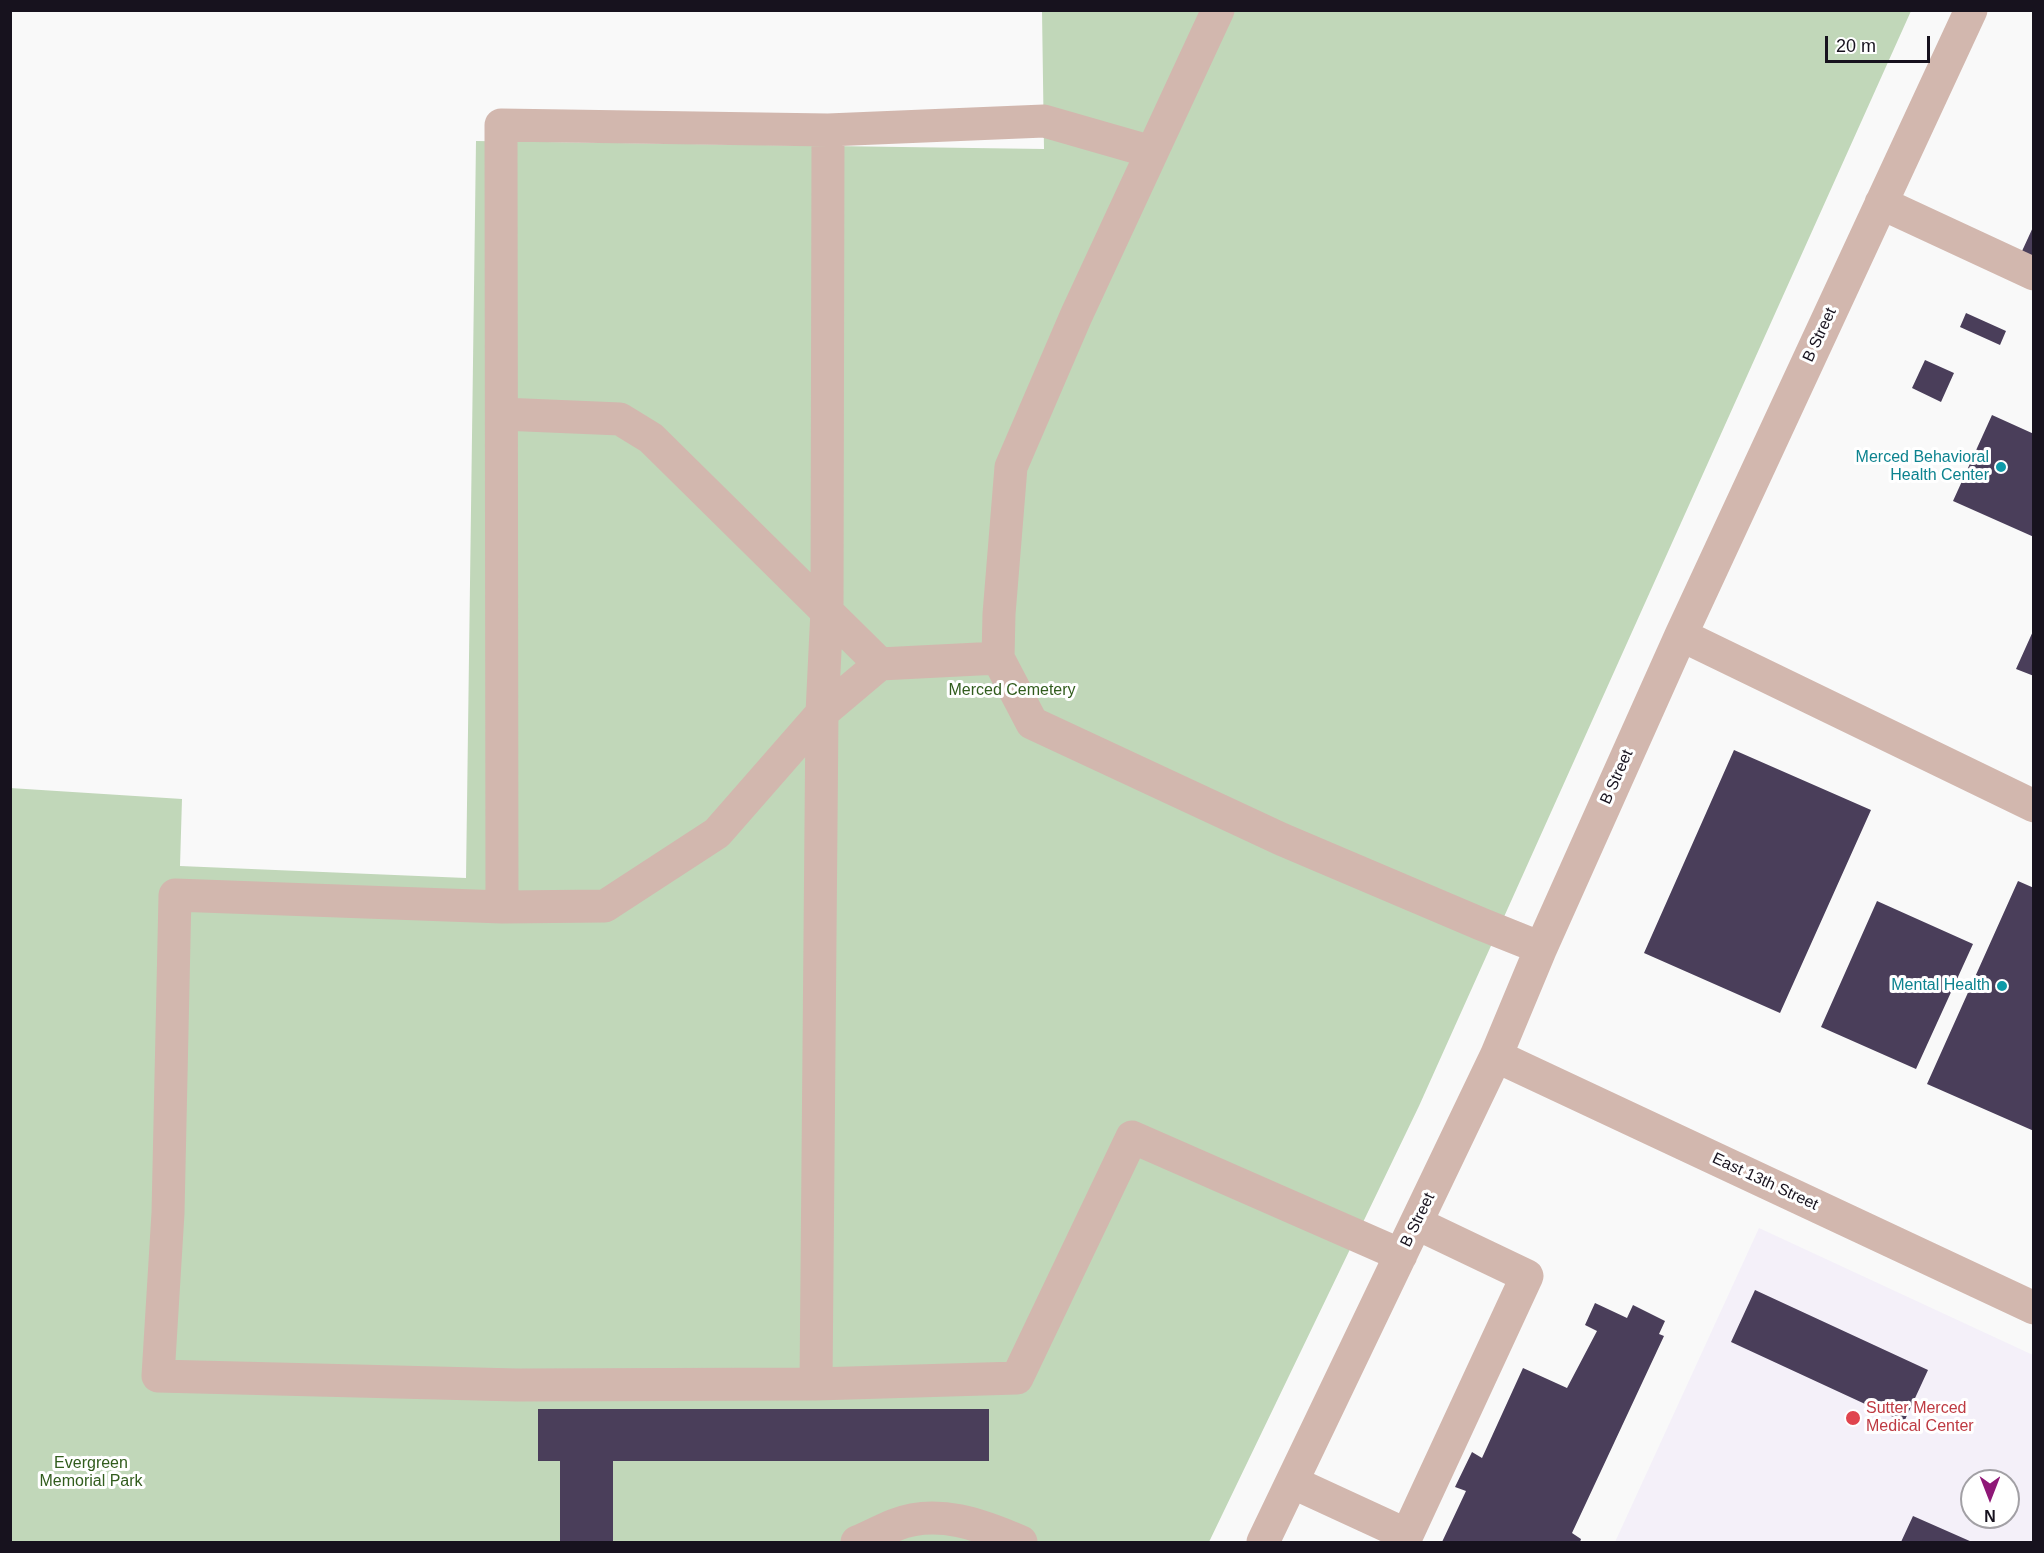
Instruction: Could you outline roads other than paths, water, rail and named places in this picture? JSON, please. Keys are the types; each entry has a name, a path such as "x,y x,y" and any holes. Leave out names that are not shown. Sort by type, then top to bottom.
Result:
{"street":[{"path":"1218,10 1076,316 1011,467 999,615 998,658 1032,723 1281,840 1541,948"},
{"name":"B Street","path":"1263,1542 1496,1056 1541,948 1681,635 1971,10"},
{"path":"502,907 501,125 828,130 1044,122 1152,152"},
{"path":"816,1384 822,713 826,610 828,130"},
{"path":"1881,203 2034,274"},
{"path":"502,414 620,418 651,438 880,664"},
{"path":"1681,635 2034,806"},
{"path":"998,658 880,664 822,713 717,832 605,906 502,907 175,895 168,1213 158,1376 505,1385 816,1384 1017,1378 1132,1137 1401,1255"},
{"name":"East 13th Street","path":"1496,1056 2034,1308"},
{"path":"1292,1482 1407,1535 1527,1276 1416,1223"},
{"path":"857,1542 898,1524 930,1518 958,1519 1021,1542"}],"place":[{"name":"Merced Behavioral Health Center","path":"2001,467"},
{"name":"Mental Health","path":"2002,986"},
{"name":"Sutter Merced Medical Center","path":"1853,1418"}],"park label":[{"name":"Merced Cemetery","path":"1012,691"},
{"name":"Evergreen Memorial Park","path":"91,1473"}]}
